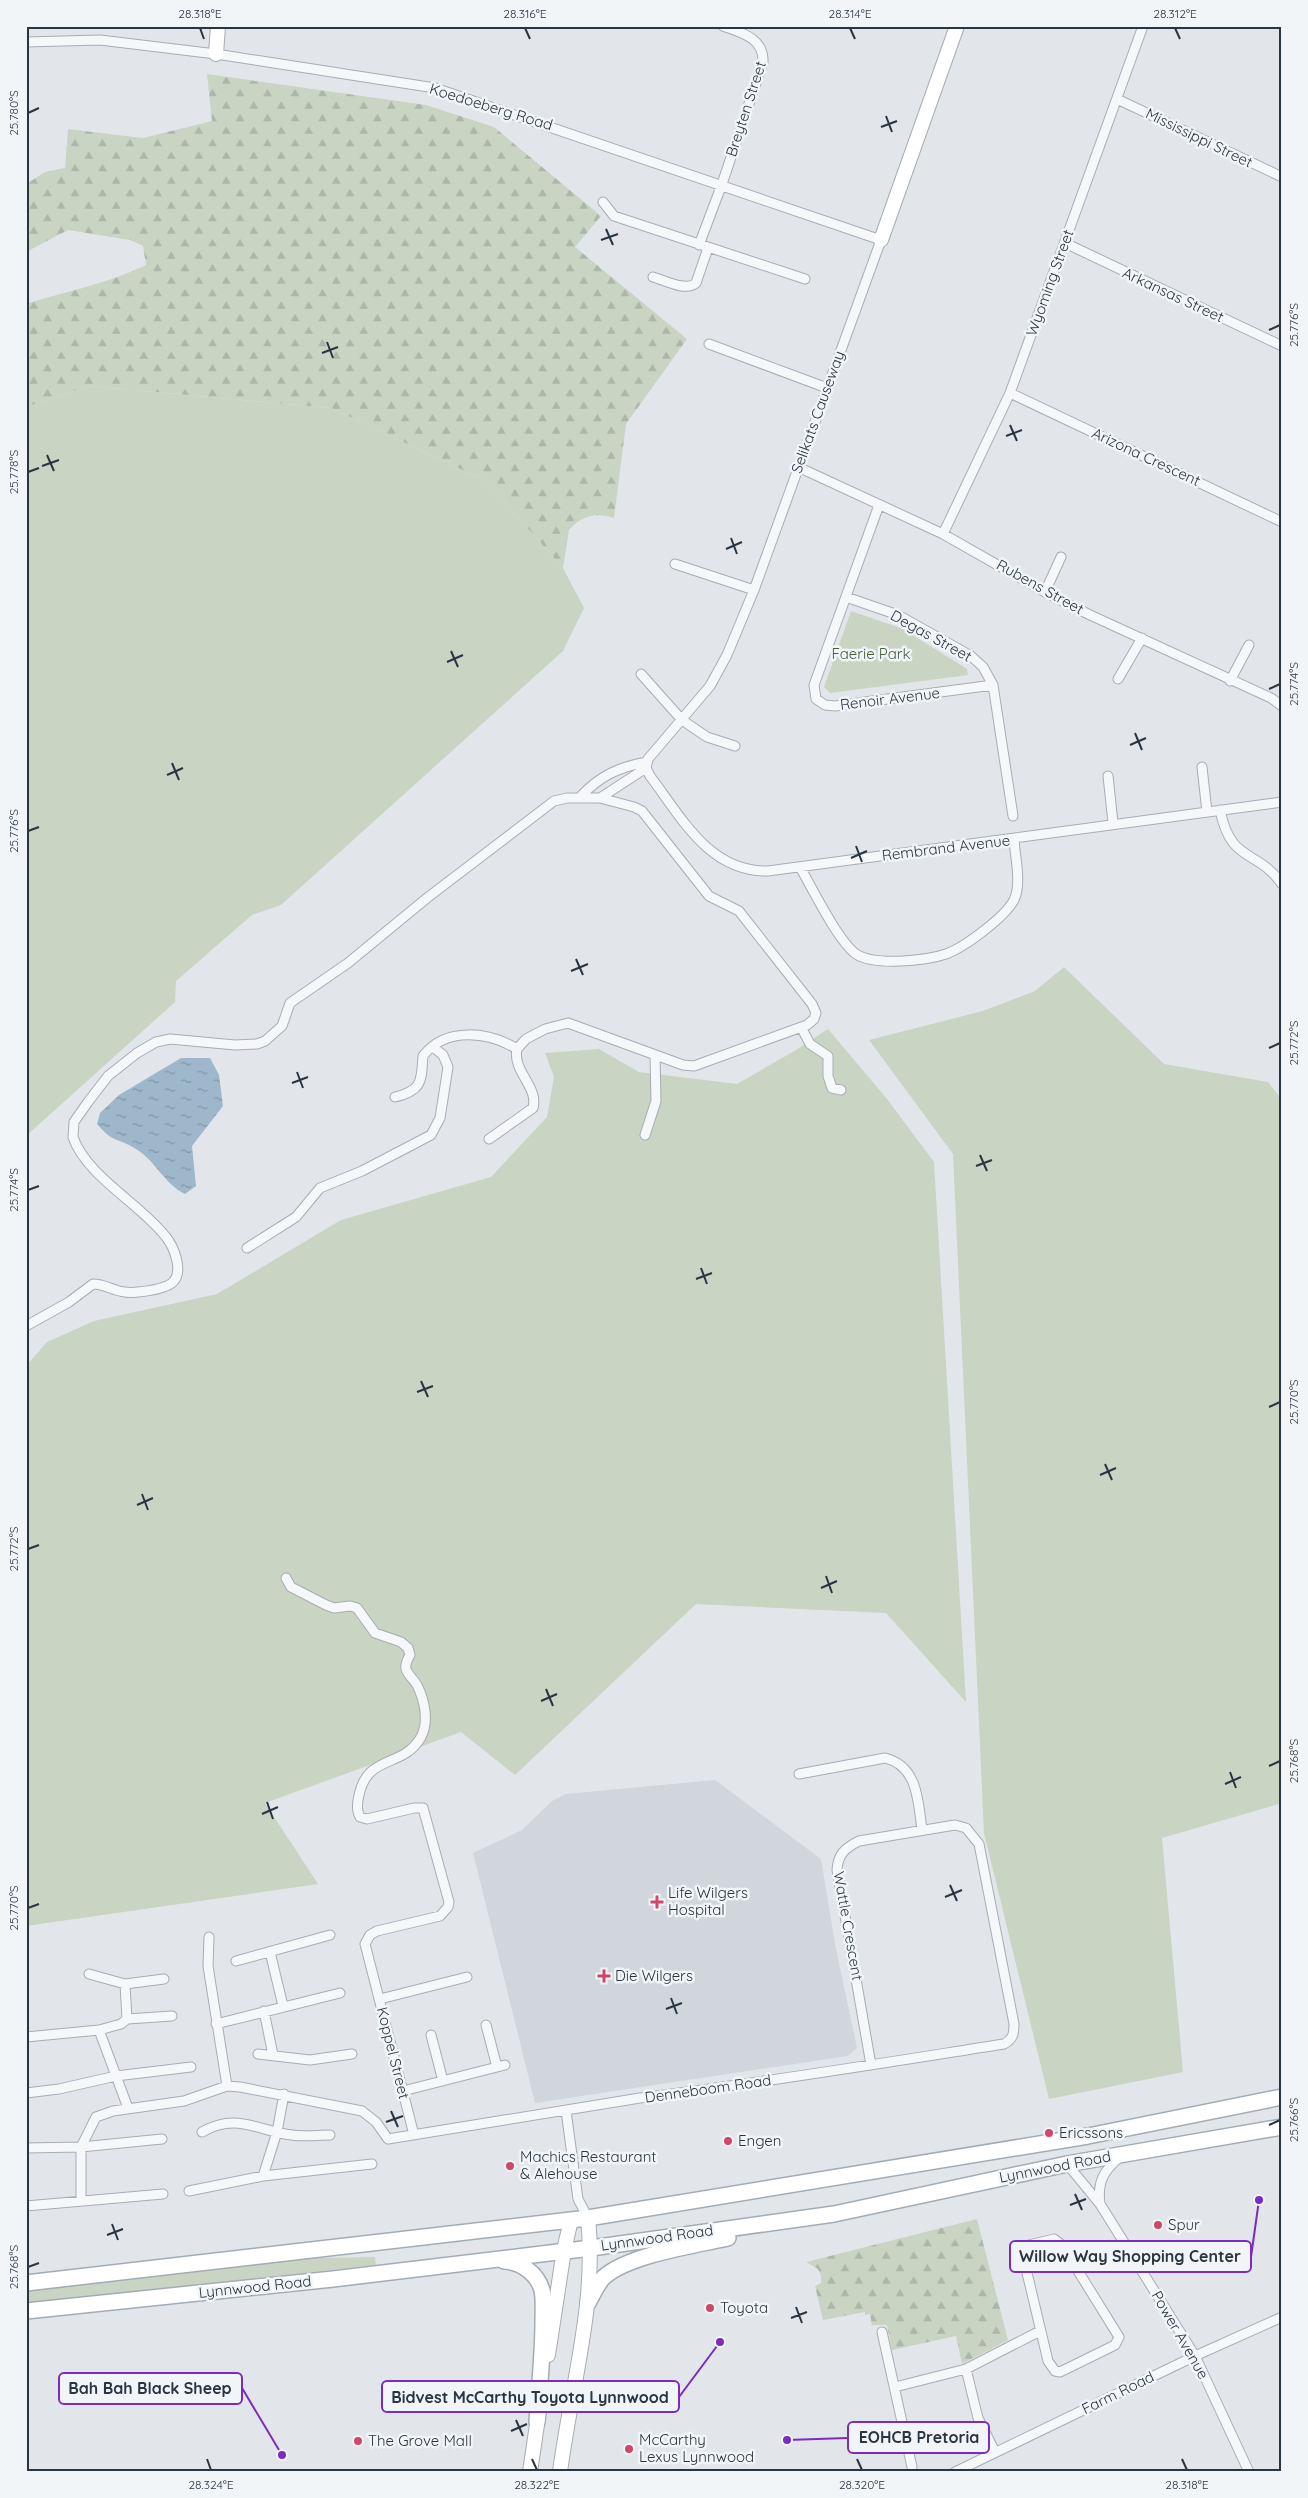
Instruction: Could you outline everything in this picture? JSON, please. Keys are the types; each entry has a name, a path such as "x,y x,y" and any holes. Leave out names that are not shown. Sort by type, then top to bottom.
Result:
{"main road":[{"path":"216,54 218,26"},
{"name":"Selikats Causeway","path":"880,240 957,26"},
{"name":"Lynnwood Road","path":"26,2283 588,2218 991,2152 1163,2122 1282,2097"},
{"path":"1163,2122 1214,2117 1282,2106"},
{"name":"Lynnwood Road","path":"26,2311 323,2280 591,2248 834,2214 1067,2164 1282,2127"},
{"path":"588,2303 604,2278 617,2268 670,2251 834,2214"},
{"path":"560,2472 588,2303 591,2248 588,2218"},
{"path":"530,2472 564,2250 571,2220"},
{"path":"482,2261 515,2262 533,2274 542,2290 543,2329 537,2422"}],"street":[{"name":"Breyten Street","path":"653,277 685,286 692,286 696,283 703,247 722,184 763,62 763,54 755,40 723,26"},
{"name":"Wyoming Street","path":"943,534 1010,393 1143,26"},
{"name":"Koedoeberg Road","path":"26,42 89,39 216,54 447,91 722,184 880,240"},
{"name":"Mississippi Street","path":"1117,99 1282,177"},
{"path":"603,202 614,216 703,247 805,279"},
{"name":"Selikats Causeway","path":"600,798 648,769 682,720 719,672 754,590 880,240"},
{"name":"Arkansas Street","path":"1065,243 1282,346"},
{"path":"709,344 827,388"},
{"name":"Arizona Crescent","path":"1010,393 1282,522"},
{"name":"Rubens Street","path":"798,466 943,534 1045,592 1230,681 1270,698 1282,706"},
{"name":"Renoir Avenue","path":"879,504 814,685 814,695 820,703 825,705 849,705 993,685"},
{"path":"1045,592 1061,558"},
{"path":"675,564 754,590"},
{"name":"Degas Street","path":"846,597 898,615 970,656 983,667 993,685 1013,816"},
{"path":"1118,679 1142,638"},
{"path":"1230,681 1250,645"},
{"path":"642,674 682,720 707,737 735,746"},
{"path":"1202,766 1207,812"},
{"path":"580,798 597,780 615,770 648,769"},
{"name":"Rembrand Avenue","path":"648,769 706,848 731,866 748,870 800,867 1014,839 1114,823 1282,802"},
{"path":"1108,776 1114,823"},
{"path":"26,1326 68,1302 93,1284 122,1292 137,1292 168,1285 174,1281 177,1275 175,1255 165,1236 94,1168 73,1137 76,1120 116,1069 136,1053 165,1039 199,1040 236,1045 251,1045 265,1041 282,1026 287,1007 292,1002 348,963 427,898 546,806 561,799 600,798 634,807 642,812 709,896 739,911 814,1009 814,1019 801,1027 698,1065 683,1065 580,1026 563,1022 526,1039 517,1049 517,1063 532,1093 533,1108 489,1139"},
{"path":"1220,810 1225,832 1233,845 1270,871 1282,884"},
{"path":"800,867 845,943 857,954 885,961 938,956 951,952 974,936 1001,916 1012,903 1018,886 1014,839"},
{"path":"801,1027 810,1044 828,1056 829,1083 832,1088 841,1090"},
{"path":"395,1097 407,1093 418,1084 423,1072 423,1056 452,1036 468,1034 504,1042 517,1049"},
{"path":"247,1248 296,1217 320,1188 362,1171 431,1135 440,1118 448,1068 443,1055 434,1047"},
{"path":"645,1135 656,1100 655,1056"},
{"name":"Koppel Street","path":"286,1578 291,1587 326,1605 334,1608 350,1606 357,1608 368,1627 375,1633 401,1642 408,1648 410,1655 406,1663 406,1670 418,1687 426,1718 422,1736 410,1752 374,1767 366,1776 361,1787 357,1809 360,1817 374,1818 414,1808 423,1808 425,1810 449,1902 448,1907 440,1916 377,1931 367,1938 366,1950 414,2135"},
{"path":"799,1774 885,1758 896,1761 904,1766 911,1777 917,1796 922,1830"},
{"name":"Wattle Crescent","path":"871,2065 837,1870 838,1860 847,1846 859,1841 955,1825 966,1828 979,1844 1014,2024"},
{"path":"236,1961 330,1934"},
{"path":"209,1937 208,1966 227,2086"},
{"path":"270,1952 283,2006"},
{"path":"89,1974 125,1984 164,1979"},
{"path":"380,1999 467,1977"},
{"path":"125,1984 127,2019"},
{"path":"216,2024 340,1993"},
{"path":"264,2011 273,2055"},
{"path":"26,2037 99,2030 121,2024 127,2019 172,2016"},
{"name":"Denneboom Road","path":"284,2094 362,2111 376,2122 388,2139 1004,2044 1011,2040 1014,2033 1014,2024"},
{"path":"403,2091 501,2066 486,2025"},
{"path":"99,2030 128,2108"},
{"path":"431,2035 443,2081"},
{"path":"258,2054 310,2060 352,2054"},
{"path":"26,2093 116,2076 191,2067"},
{"path":"81,2201 81,2147 96,2118 128,2108 184,2101 227,2086 284,2094 277,2132 263,2176"},
{"path":"566,2111 578,2199 588,2218"},
{"path":"202,2132 218,2124 241,2122 277,2132 302,2136 330,2135"},
{"path":"26,2148 81,2147 162,2138"},
{"path":"1100,2204 1099,2185 1102,2176 1124,2154"},
{"path":"189,2191 263,2176 372,2164"},
{"name":"Power Avenue","path":"1067,2164 1100,2204 1195,2356 1249,2472"},
{"path":"26,2206 163,2194"},
{"path":"571,2220 578,2199"},
{"path":"1054,2240 1062,2245 1119,2337 1115,2345 1060,2372 1051,2367 1040,2332 1023,2252 1029,2245 1054,2240"},
{"name":"Farm Road","path":"955,2472 1195,2356 1282,2317"},
{"path":"882,2332 912,2467"},
{"path":"895,2387 966,2370 1040,2332"},
{"path":"966,2370 978,2418 995,2452"}],"shaded area":[{"name":"Life Wilgers Hospital","path":"715,1780 821,1859 835,1944 857,2048 848,2056 535,2103 473,1853 522,1830 552,1801 566,1794"}],"green space":[{"path":"207,74 426,105 494,127 601,216 575,247 687,339 626,424 614,518 601,515 589,516 574,525 569,530 563,568 486,481 331,408 89,386 26,407 26,304 102,282 146,265 143,246 130,240 68,230 26,252 26,184 45,172 65,168 68,129 143,138 212,121"},
{"path":"89,386 331,408 486,481 563,568 584,608 563,651 281,905 252,915 176,981 175,1002 26,1136 26,407"},
{"name":"Faerie Park","path":"851,611 903,629 967,669 968,675 830,693 824,687"},
{"path":"1064,967 1164,1064 1268,1082 1282,1100 1282,1803 1162,1838 1183,2072 1049,2099 984,1833 953,1154 869,1040 983,1011 1035,991"},
{"path":"828,1029 887,1099 934,1162 966,1702 886,1613 696,1604 515,1775 461,1732 265,1803 318,1884 26,1926 26,1366 47,1342 94,1321 217,1294 341,1220 491,1177 547,1117 554,1077 545,1053 599,1049 639,1072 737,1084"},
{"path":"977,2219 1008,2340 962,2364 956,2336 892,2350 887,2325 872,2325 870,2314 865,2315 865,2312 823,2320 815,2286 821,2283 821,2275 816,2268 806,2262"},
{"path":"375,2257 376,2265 26,2304 26,2286 271,2259"}],"water":[{"path":"181,1058 210,1058 219,1075 223,1106 192,1146 196,1186 185,1194 171,1184 143,1154 130,1145 112,1138 97,1124 100,1113 119,1095"}],"place":[{"name":"Life Wilgers Hospital","path":"657,1902"},
{"name":"Die Wilgers","path":"604,1976"},
{"name":"Ericssons","path":"1049,2133"},
{"name":"Engen","path":"728,2141"},
{"name":"Machics Restaurant & Alehouse","path":"510,2166"},
{"name":"Willow Way Shopping Center","path":"1259,2200"},
{"name":"Spur","path":"1158,2225"},
{"name":"Toyota","path":"710,2308"},
{"name":"Bidvest McCarthy Toyota Lynnwood","path":"720,2342"},
{"name":"EOHCB Pretoria","path":"787,2440"},
{"name":"The Grove Mall","path":"358,2441"},
{"name":"McCarthy Lexus Lynnwood","path":"629,2449"},
{"name":"Bah Bah Black Sheep","path":"282,2455"}]}
